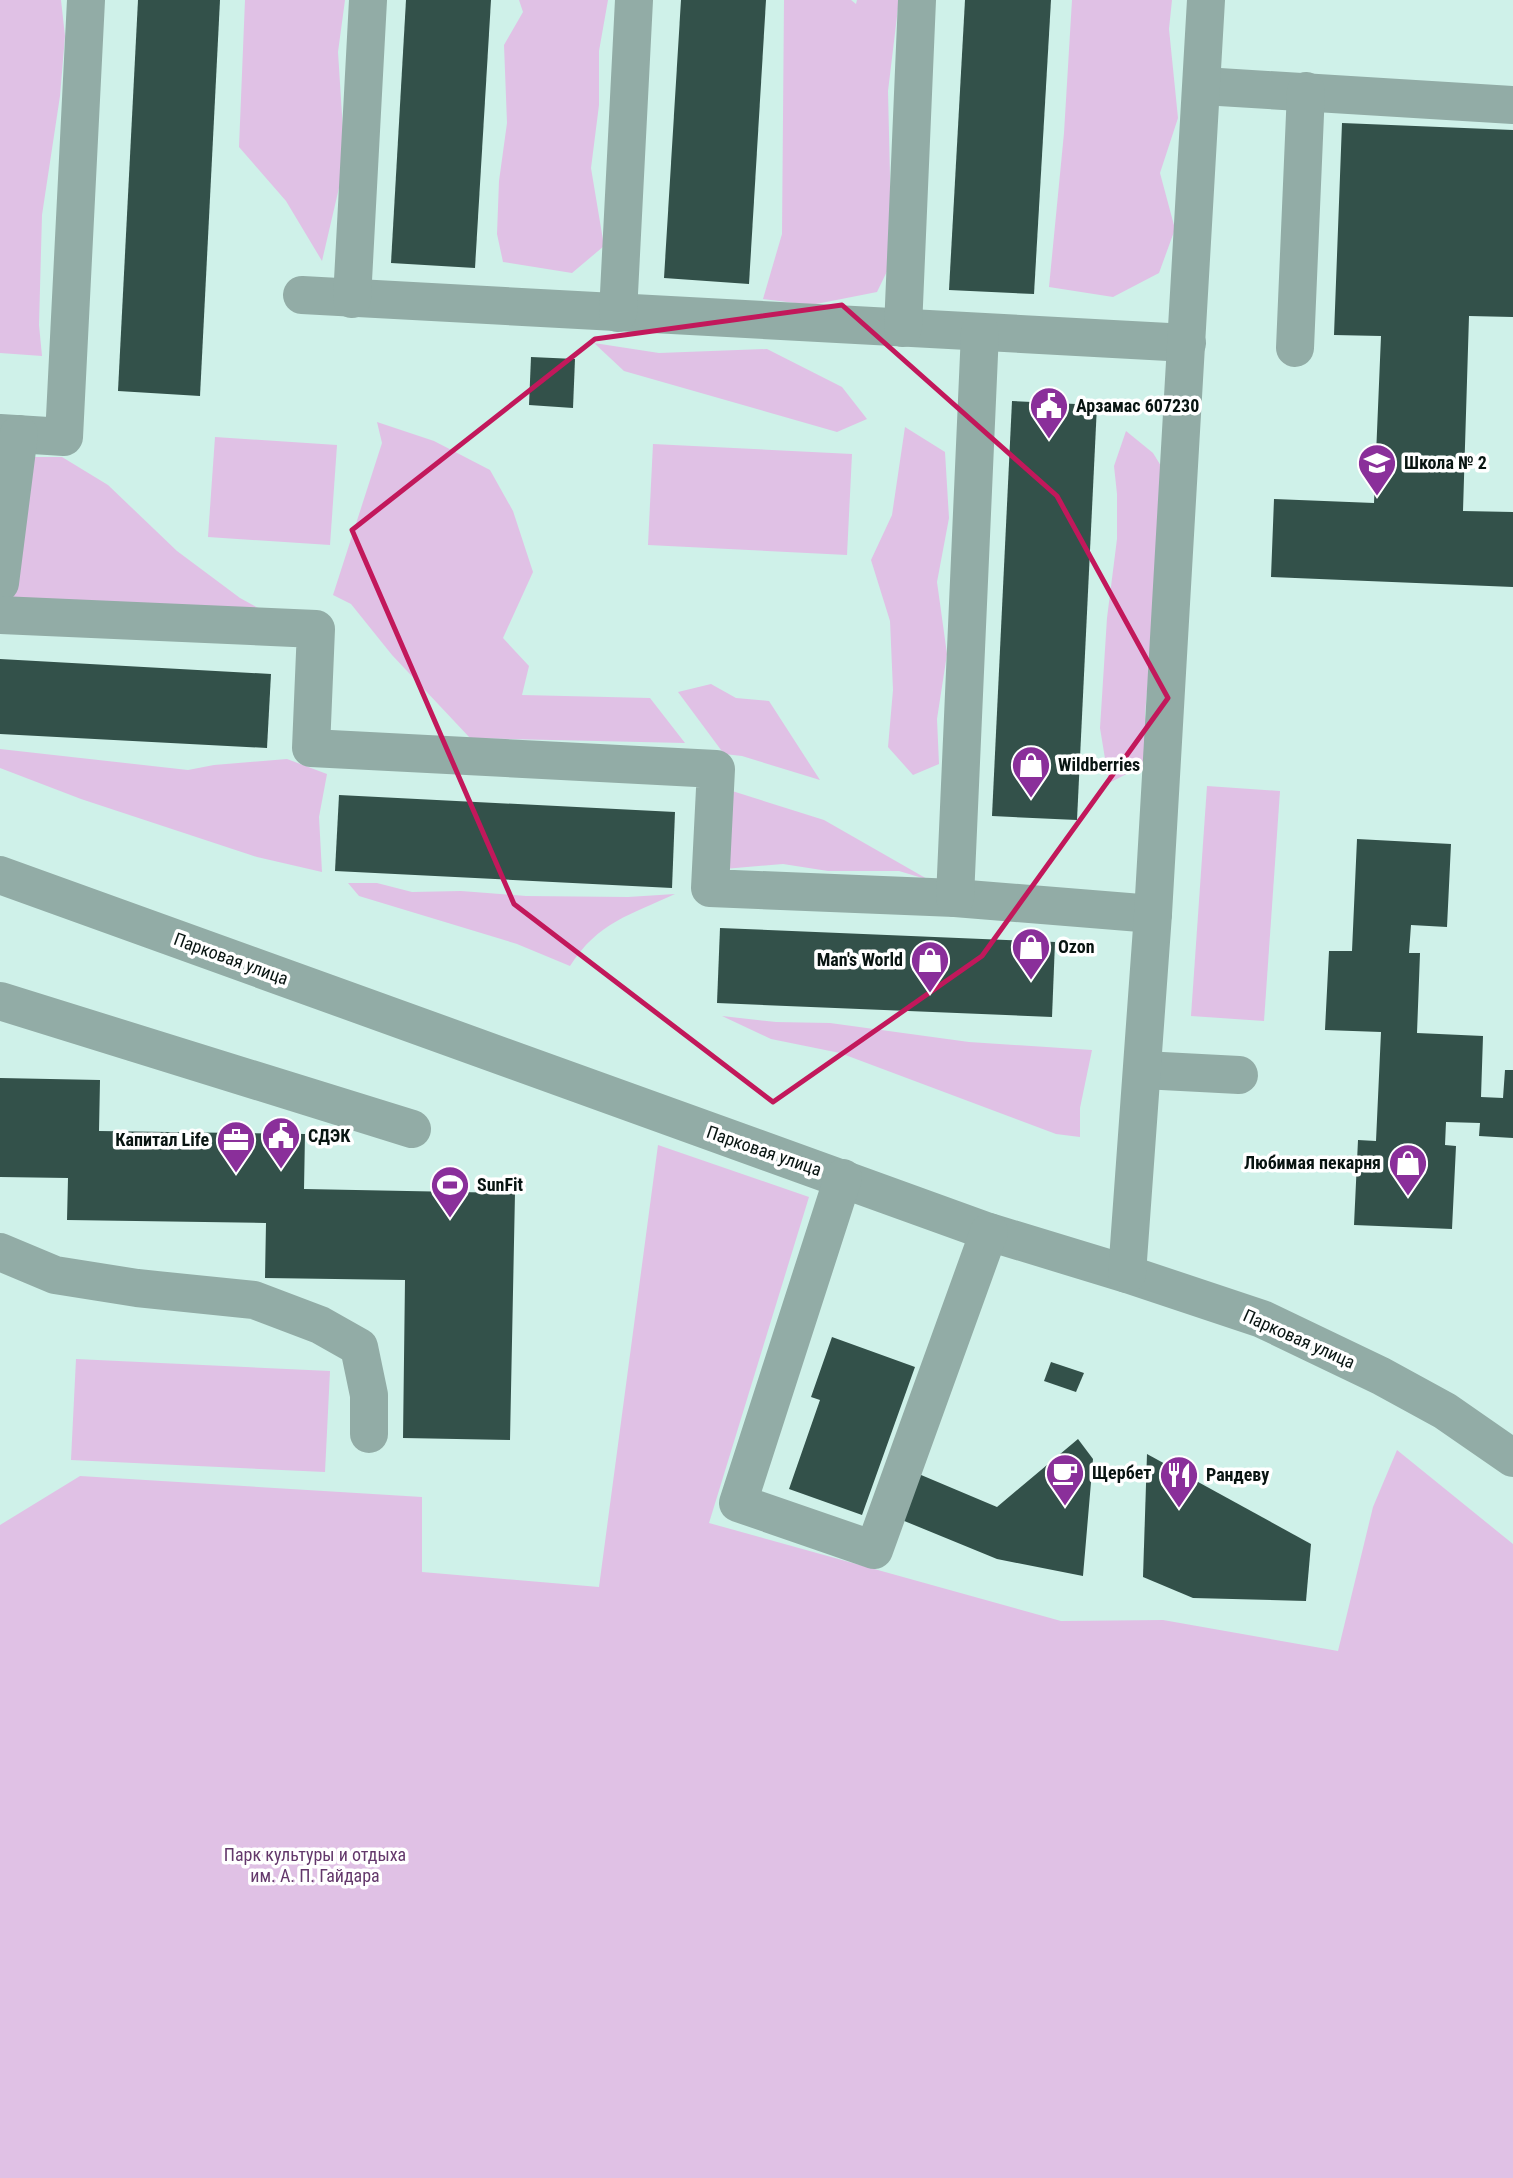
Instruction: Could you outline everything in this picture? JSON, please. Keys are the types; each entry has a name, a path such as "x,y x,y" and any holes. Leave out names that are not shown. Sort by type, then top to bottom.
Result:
{"street":[{"path":"0,583 6,430 64,437 86,0"},
{"path":"352,299 368,0"},
{"path":"618,313 634,0"},
{"path":"903,328 916,0"},
{"path":"1127,1274 1153,914 1206,0"},
{"path":"1203,86 1513,105"},
{"path":"1295,348 1306,91"},
{"path":"302,295 1187,343"},
{"path":"955,898 980,332"},
{"path":"0,615 316,629 311,748 716,769 709,888 955,898 1153,914"},
{"name":"Парковая улица","path":"0,875 989,1232 1127,1274 1262,1320 1338,1355 1445,1411 1513,1458"},
{"path":"0,1001 412,1129"},
{"path":"1143,1070 1239,1075"},
{"path":"843,1178 738,1503 874,1550 989,1232"},
{"path":"0,1252 55,1275 137,1288 254,1300 320,1325 359,1347 369,1395 369,1434"}],"highlighted area":[{"path":"842,305 1057,496 1168,698 982,956 773,1102 514,904 352,530 595,339"}],"green space":[{"path":"0,0 61,0 65,36 60,96 42,215 39,325 42,356 0,353"},
{"path":"245,0 345,0 338,52 345,162 322,261 286,201 239,147"},
{"path":"519,0 608,0 599,51 599,105 591,168 604,246 572,273 503,262 497,234 499,181 507,123 504,45 523,12"},
{"path":"784,0 851,0 856,4 857,0 899,0 888,91 892,261 877,292 811,305 763,299 782,234"},
{"path":"1072,0 1172,0 1169,29 1178,118 1160,173 1175,229 1159,273 1113,297 1049,287 1064,133"},
{"path":"594,343 659,353 767,349 842,387 867,419 837,432 624,371"},
{"path":"377,422 434,441 490,470 513,511 533,572 503,638 529,666 522,695 650,698 685,743 470,738 392,655 351,604 333,595 382,443"},
{"path":"905,427 945,452 949,518 937,582 947,654 937,719 939,764 913,775 888,747 893,690 890,621 871,560 892,515"},
{"path":"1126,431 1153,453 1166,474 1145,714 1148,763 1109,783 1100,728 1107,618 1117,539 1114,466"},
{"path":"215,437 337,445 330,545 208,537"},
{"path":"653,444 852,454 847,555 648,545"},
{"path":"29,457 62,457 108,485 177,551 240,598 269,614 12,600"},
{"path":"711,684 736,698 769,701 820,780 742,756 724,754 678,692"},
{"path":"0,749 188,770 287,759 327,774 319,817 322,872 257,857 81,799 0,768"},
{"path":"1207,786 1280,791 1264,1021 1191,1016"},
{"path":"729,790 824,820 929,880 899,871 828,871 783,864 724,869"},
{"path":"348,883 377,883 412,892 461,891 526,896 628,897 675,894 629,914 604,929 570,966 517,944 359,896"},
{"path":"722,1016 776,1022 830,1023 969,1042 1092,1050 1080,1108 1080,1137 1056,1134 840,1053 771,1039"},
{"name":"Парк культуры и отдыха им. А. П. Гайдара","path":"658,1145 809,1197 709,1523 1061,1621 1163,1620 1338,1651 1373,1507 1397,1450 1513,1544 1513,2178 0,2178 0,1525 80,1476 422,1497 422,1572 599,1587"},
{"path":"76,1359 330,1371 325,1472 71,1460"}],"building":[{"path":"138,0 220,0 200,396 118,391"},
{"path":"406,0 491,0 475,268 391,263"},
{"path":"681,0 766,0 749,284 664,278"},
{"path":"965,0 1051,0 1034,294 949,290"},
{"path":"1342,123 1513,130 1513,317 1469,316 1463,511 1513,512 1513,587 1271,577 1274,499 1374,503 1381,336 1334,335"},
{"path":"531,357 575,359 573,408 529,405"},
{"path":"1012,401 1097,405 1077,820 992,816"},
{"path":"0,659 271,674 267,748 0,734"},
{"path":"339,795 675,812 672,888 335,871"},
{"path":"1357,839 1451,844 1447,927 1411,925 1409,953 1420,953 1417,1033 1483,1036 1481,1097 1503,1098 1505,1070 1513,1070 1513,1138 1479,1136 1480,1123 1446,1122 1445,1145 1456,1146 1452,1229 1354,1225 1358,1140 1376,1141 1381,1032 1325,1030 1329,951 1352,951"},
{"path":"720,928 1055,942 1052,1017 717,1003"},
{"path":"0,1078 100,1080 99,1131 305,1134 304,1189 515,1193 510,1440 403,1438 405,1280 265,1278 266,1223 67,1220 68,1178 0,1177"},
{"path":"832,1337 915,1367 862,1515 789,1489 820,1400 811,1397"},
{"path":"1051,1362 1084,1373 1076,1392 1044,1381"},
{"path":"1078,1439 1093,1459 1083,1576 997,1559 897,1518 914,1472 997,1507"},
{"path":"1147,1454 1311,1544 1306,1601 1193,1598 1143,1577"}],"place":[{"name":"Арзамас 607230","path":"1049,440"},
{"name":"Школа № 2","path":"1377,497"},
{"name":"Wildberries","path":"1031,799"},
{"name":"Ozon","path":"1031,981"},
{"name":"Man's World","path":"930,994"},
{"name":"СДЭК","path":"281,1170"},
{"name":"Капитал Life","path":"236,1174"},
{"name":"Любимая пекарня","path":"1408,1197"},
{"name":"SunFit","path":"450,1219"},
{"name":"Щербет","path":"1065,1507"},
{"name":"Рандеву","path":"1179,1509"}]}
